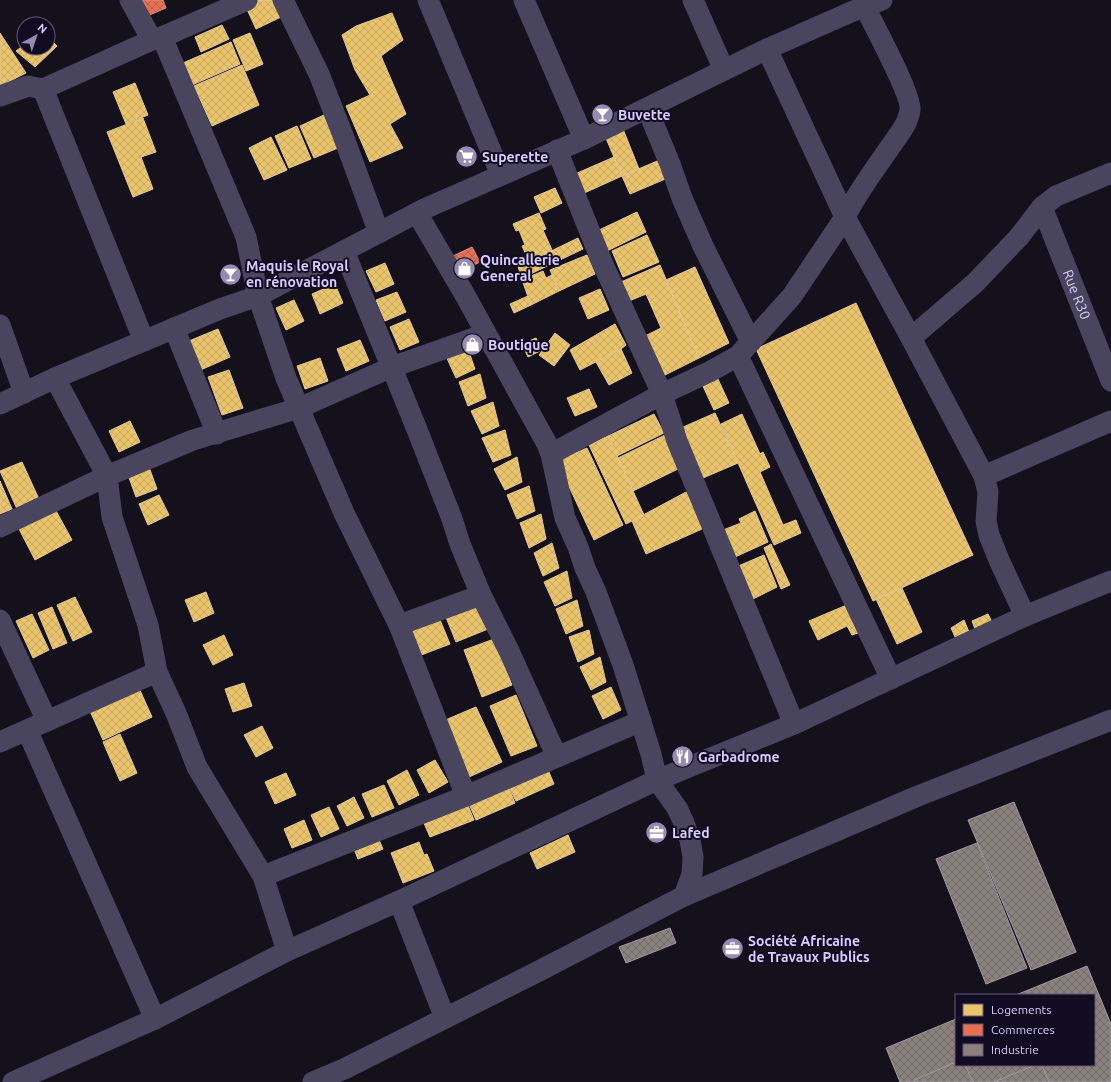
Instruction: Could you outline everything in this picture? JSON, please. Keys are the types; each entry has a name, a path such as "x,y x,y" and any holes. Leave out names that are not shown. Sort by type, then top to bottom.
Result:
{"street":[{"path":"130,0 157,39 246,237 258,296 286,378 344,513 399,624 466,796"},
{"path":"0,96 28,86 43,89 247,0"},
{"path":"283,0 319,74 379,233"},
{"path":"428,0 501,175"},
{"path":"524,0 584,139"},
{"path":"693,0 724,70"},
{"path":"0,404 55,378 220,308 258,296 417,213 584,139 767,49 873,3 897,72 909,101 910,109 904,126 792,296 744,349 708,372 662,394 551,454"},
{"path":"767,49 845,217 984,476 988,492 986,521 989,535 1025,616"},
{"path":"43,89 144,341"},
{"path":"646,108 744,349 891,679"},
{"path":"557,150 602,262 662,394 677,441 794,724"},
{"path":"911,338 975,283 1019,237 1042,207 1056,196 1111,173"},
{"name":"Rue R30","path":"1042,207 1111,381"},
{"path":"417,213 486,334 547,444 551,454 564,518 578,547 623,665 651,754 657,780 677,808 690,840 693,857 692,874 684,896"},
{"path":"344,251 416,427 481,595 509,651 557,757"},
{"path":"0,325 24,393"},
{"path":"174,328 217,434"},
{"path":"0,527 107,476 193,440 299,408 392,367 486,334"},
{"path":"55,378 107,476 112,517 148,625 157,672 176,714 197,768 263,876 288,952"},
{"path":"984,476 1111,421"},
{"path":"20,1081 155,1019 288,952 657,780 794,724 1025,616 1111,581"},
{"path":"399,624 481,595"},
{"path":"0,620 47,721"},
{"path":"0,742 157,672"},
{"path":"313,1082 344,1069 684,896 918,796 1111,720"},
{"path":"263,876 466,796 641,721"},
{"path":"27,730 155,1019"},
{"path":"399,901 445,1018"}],"building: Logements":[{"path":"255,0 272,0 281,17 256,29 245,5"},
{"path":"392,13 403,40 381,56 406,114 390,124 403,148 370,162 346,106 370,95 355,70 342,35 356,26"},
{"path":"222,25 229,39 201,52 195,37"},
{"path":"0,33 26,73 0,86"},
{"path":"250,33 263,64 246,71 233,40"},
{"path":"231,42 240,64 192,85 183,63"},
{"path":"22,56 47,56 35,67"},
{"path":"242,65 259,105 212,126 194,86"},
{"path":"135,83 148,115 126,124 113,92"},
{"path":"324,115 338,148 314,158 300,126"},
{"path":"143,118 156,152 141,157 153,189 133,197 107,132"},
{"path":"297,126 311,159 289,168 275,136"},
{"path":"623,129 639,169 622,176 605,136"},
{"path":"271,137 287,170 264,180 249,148"},
{"path":"614,157 622,176 582,194 575,174"},
{"path":"662,159 670,177 630,194 622,176"},
{"path":"555,188 562,203 541,213 534,197"},
{"path":"637,212 646,232 607,251 597,231"},
{"path":"539,213 546,229 543,230 552,250 529,261 522,246 525,245 519,230 516,231 513,224"},
{"path":"647,235 659,262 623,277 612,251"},
{"path":"578,238 583,249 522,278 518,267"},
{"path":"587,255 595,274 559,291 550,270"},
{"path":"385,263 394,284 376,292 366,271"},
{"path":"660,265 699,358 663,376 645,336 661,328 646,294 629,301 621,282"},
{"path":"695,267 729,343 699,358 666,280"},
{"path":"543,271 546,278 552,275 559,291 531,305 522,280"},
{"path":"335,284 343,303 320,314 312,294"},
{"path":"600,289 609,310 588,319 579,298"},
{"path":"397,292 406,312 385,321 376,300"},
{"path":"528,296 531,305 514,313 510,304"},
{"path":"294,300 304,321 286,330 276,308"},
{"path":"856,303 973,555 873,601 756,349"},
{"path":"409,319 419,342 400,350 390,327"},
{"path":"615,324 626,345 580,370 570,350"},
{"path":"218,329 230,357 196,372 184,343"},
{"path":"555,333 570,345 554,366 539,355"},
{"path":"536,338 542,350 528,357 522,344"},
{"path":"360,340 369,361 346,371 337,349"},
{"path":"467,346 475,369 456,378 445,354"},
{"path":"621,349 632,373 609,385 596,362"},
{"path":"320,358 328,381 305,389 297,366"},
{"path":"229,370 243,408 222,415 208,377"},
{"path":"480,374 486,398 468,406 459,382"},
{"path":"717,377 729,403 714,410 702,384"},
{"path":"589,389 597,407 575,416 567,398"},
{"path":"493,402 499,426 482,434 471,411"},
{"path":"715,413 738,463 703,478 681,428"},
{"path":"654,414 664,433 617,456 608,436"},
{"path":"742,414 760,454 763,452 770,467 760,472 783,525 796,520 801,533 774,545 721,424"},
{"path":"130,421 140,442 119,452 109,431"},
{"path":"505,430 511,455 493,462 482,438"},
{"path":"665,435 680,468 633,491 618,458"},
{"path":"608,436 644,515 626,524 589,445"},
{"path":"587,448 623,525 594,540 557,461"},
{"path":"517,457 522,482 505,490 494,469"},
{"path":"22,462 39,499 17,509 0,471"},
{"path":"149,467 157,489 136,497 128,475"},
{"path":"0,481 12,509 0,514"},
{"path":"529,486 535,511 517,519 507,495"},
{"path":"686,492 697,510 702,529 646,554 632,521"},
{"path":"159,495 169,515 148,525 139,504"},
{"path":"55,509 72,540 35,560 19,529"},
{"path":"755,511 768,542 735,557 723,530 741,523 739,519"},
{"path":"541,514 546,539 529,548 520,523"},
{"path":"552,543 559,568 543,576 534,553"},
{"path":"771,544 790,585 781,589 764,548"},
{"path":"764,555 777,587 751,600 736,567"},
{"path":"567,571 572,598 555,606 544,582"},
{"path":"902,588 922,632 897,644 876,599"},
{"path":"206,592 214,613 194,622 185,600"},
{"path":"75,597 92,632 73,641 57,605"},
{"path":"577,600 583,626 566,634 556,609"},
{"path":"476,602 488,629 456,642 445,615"},
{"path":"849,604 861,632 852,635 847,626 818,640 809,621"},
{"path":"52,607 67,643 53,649 38,613"},
{"path":"32,614 49,650 33,658 16,621"},
{"path":"988,614 992,622 975,629 972,621"},
{"path":"438,615 450,644 416,657 404,629"},
{"path":"964,620 969,632 956,639 951,628"},
{"path":"589,630 594,654 578,662 569,637"},
{"path":"224,635 233,655 213,665 203,645"},
{"path":"494,639 512,685 482,697 464,650"},
{"path":"600,657 606,682 591,690 580,667"},
{"path":"244,683 252,706 233,712 225,689"},
{"path":"611,687 621,710 603,719 592,696"},
{"path":"139,688 152,717 103,740 90,711"},
{"path":"516,695 537,746 511,756 490,706"},
{"path":"476,707 502,762 469,777 443,721"},
{"path":"262,726 273,748 256,757 244,735"},
{"path":"120,734 137,773 120,781 103,742"},
{"path":"435,760 448,782 429,793 417,770"},
{"path":"546,765 554,784 516,801 507,783"},
{"path":"407,770 419,795 399,805 387,781"},
{"path":"286,773 296,795 275,804 265,782"},
{"path":"384,785 394,808 372,817 362,794"},
{"path":"508,786 515,803 476,820 469,804"},
{"path":"354,797 364,818 347,826 337,806"},
{"path":"467,803 474,820 430,837 423,821"},
{"path":"329,807 339,829 321,837 311,815"},
{"path":"304,820 312,840 292,848 284,829"},
{"path":"568,835 575,852 537,869 530,853"},
{"path":"379,840 383,849 358,859 354,849"},
{"path":"419,842 424,855 427,854 434,871 403,883 391,853"}],"building: Commerces":[{"path":"140,0 163,0 166,8 147,16"},
{"path":"472,247 480,262 462,271 453,256"}],"building: Industrie":[{"path":"1014,802 1076,952 1031,970 968,820"},
{"path":"977,843 1027,968 986,984 936,859"},
{"path":"670,928 676,943 626,963 619,947"},
{"path":"1087,966 1111,1024 1111,1082 900,1082 886,1048 955,1019 955,1066 1095,1066 1095,994 1018,994"},
{"path":"955,1062 955,1066 965,1066 973,1082 915,1082 914,1080"},
{"path":"1033,1066 1042,1066 1049,1082 994,1082"}],"place":[{"name":"Buvette","path":"603,115"},
{"name":"Superette","path":"466,157"},
{"name":"Quincallerie General","path":"465,268"},
{"name":"Maquis le Royal en rénovation","path":"231,274"},
{"name":"Boutique","path":"473,345"},
{"name":"Garbadrome","path":"682,757"},
{"name":"Lafed","path":"656,833"},
{"name":"Société Africaine de Travaux Publics","path":"732,949"}]}
